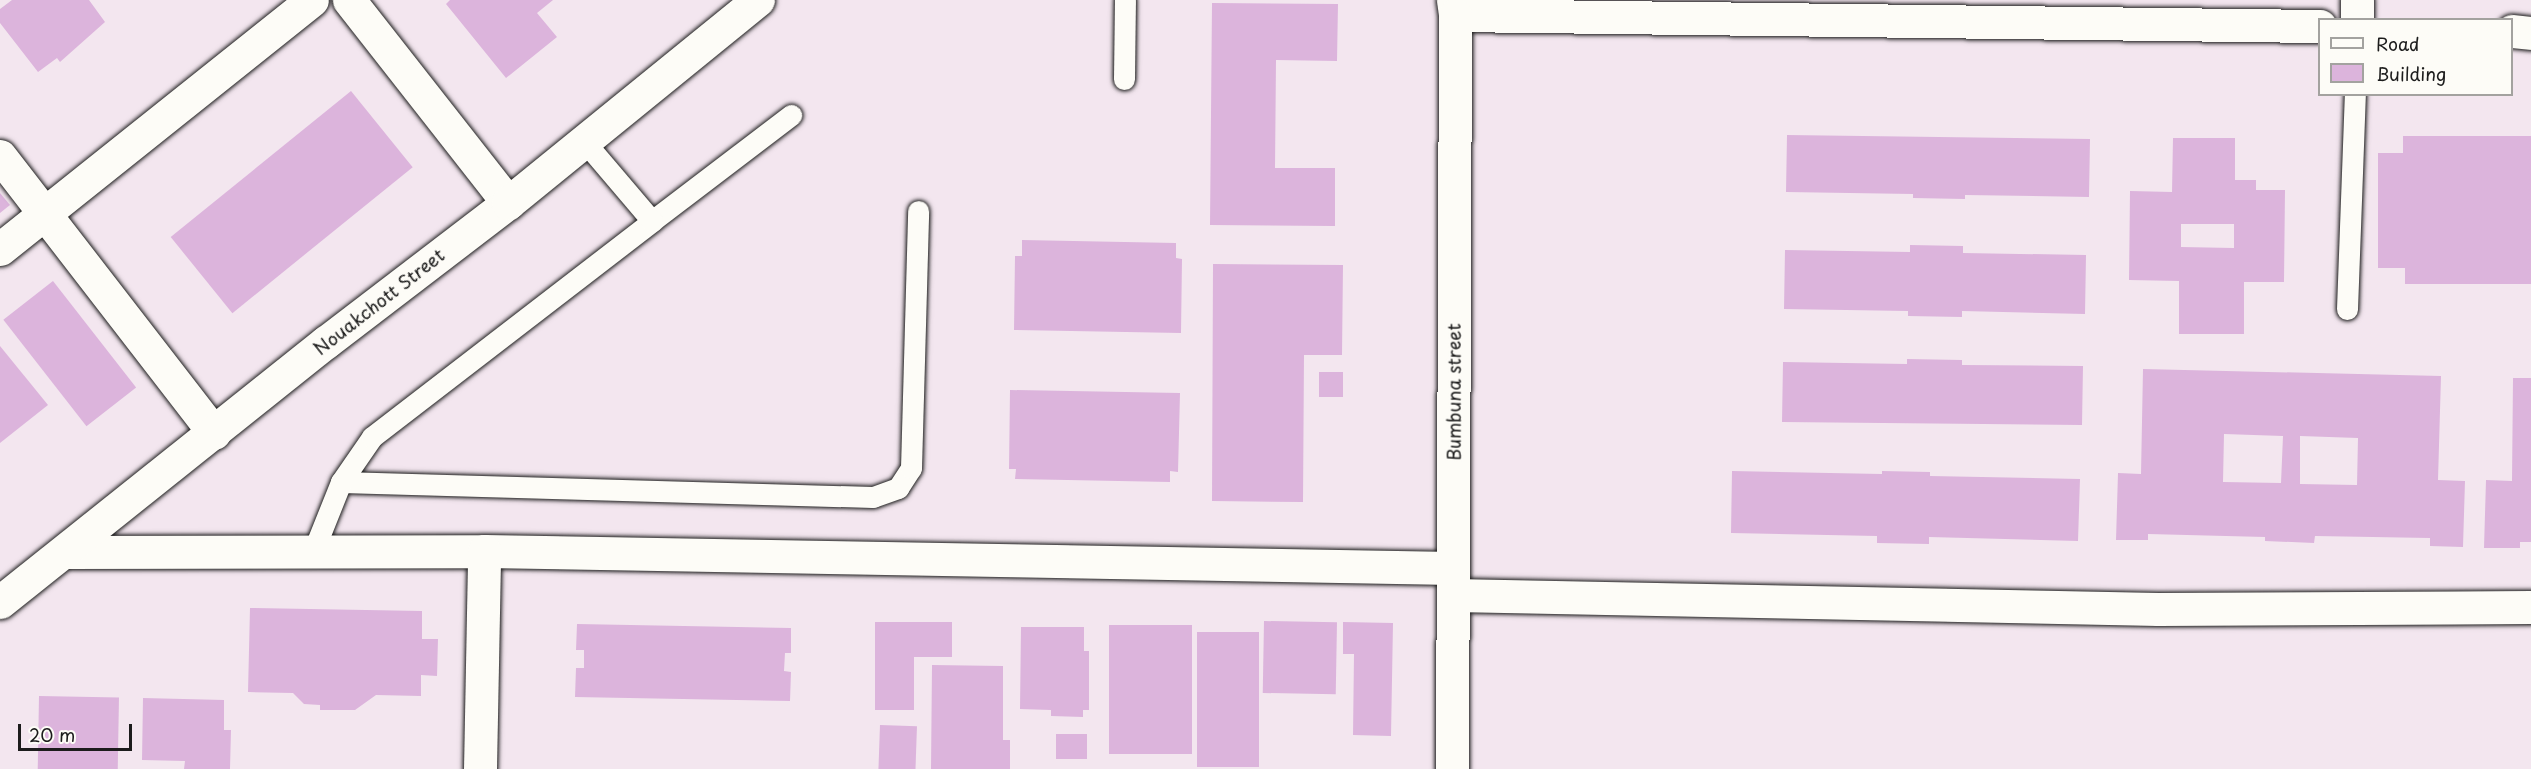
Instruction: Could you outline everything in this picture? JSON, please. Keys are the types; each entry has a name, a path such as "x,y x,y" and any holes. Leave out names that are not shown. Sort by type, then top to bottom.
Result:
{"street":[{"path":"0,249 312,0"},
{"path":"349,0 508,203"},
{"name":"Nouakchott Street","path":"0,603 508,203 758,0"},
{"path":"2357,0 2357,18"},
{"path":"1454,7 1999,11 2318,26"},
{"name":"Bumbuna street","path":"1452,769 1454,7"},
{"path":"2513,32 2531,33"},
{"path":"0,156 214,433"},
{"path":"480,769 484,551"},
{"path":"65,552 484,551 1453,581 2158,609 2531,607"}],"lane":[{"path":"1124,79 1125,0"},
{"path":"2347,309 2355,96"},
{"path":"313,552 341,482 372,437 404,410 791,115"},
{"path":"584,141 652,221"},
{"path":"341,482 873,497 898,488 911,468 918,211"}],"building":[{"path":"12,0 89,0 105,22 60,62 57,58 38,72 0,23 0,9"},
{"path":"450,0 553,0 537,13 557,37 506,78 446,4"},
{"path":"1212,3 1338,4 1337,61 1276,60 1275,168 1335,168 1335,226 1210,225"},
{"path":"351,91 413,167 232,313 171,237"},
{"path":"1787,135 2090,139 2089,197 1965,195 1965,199 1913,198 1913,194 1786,192"},
{"path":"2403,136 2531,136 2531,284 2405,284 2405,268 2378,268 2378,153 2403,153"},
{"path":"2173,138 2235,138 2235,180 2256,180 2256,190 2285,190 2284,282 2244,282 2244,334 2179,334 2179,281 2129,280 2130,191 2172,192","holes":["2181,224 2234,224 2234,248 2181,247"]},
{"path":"0,193 10,205 0,213"},
{"path":"1022,240 1176,243 1176,258 1182,259 1181,333 1014,330 1015,256 1022,256"},
{"path":"1910,245 1963,246 1963,253 2086,255 2085,314 1962,311 1962,317 1908,316 1908,311 1784,309 1785,250 1910,252"},
{"path":"1213,264 1343,265 1342,355 1304,355 1303,502 1212,501"},
{"path":"53,281 136,387 86,426 3,320"},
{"path":"0,346 48,405 0,443"},
{"path":"1907,359 1962,360 1962,365 2083,366 2082,425 1782,422 1783,362 1907,364"},
{"path":"2143,369 2441,376 2438,480 2465,481 2463,547 2430,546 2430,538 2315,536 2314,543 2265,541 2265,537 2148,534 2148,540 2116,540 2118,473 2141,474","holes":["2224,434 2283,436 2281,483 2223,482","2300,436 2358,438 2357,485 2300,484"]},
{"path":"1319,372 1343,372 1343,397 1319,397"},
{"path":"2513,378 2531,378 2531,542 2520,542 2520,548 2484,548 2486,480 2512,481"},
{"path":"1010,390 1180,393 1178,472 1170,471 1170,482 1015,479 1016,469 1009,469"},
{"path":"1732,471 1882,474 1882,471 1930,472 1930,476 2080,479 2078,541 1929,537 1929,544 1877,543 1877,536 1731,533"},
{"path":"250,608 422,611 422,639 438,639 437,676 421,675 421,696 376,695 355,710 320,710 320,705 304,704 293,693 248,692"},
{"path":"1264,621 1337,622 1336,694 1263,693"},
{"path":"875,622 952,622 952,657 914,657 914,710 875,710"},
{"path":"1343,622 1393,623 1391,736 1353,735 1354,654 1343,654"},
{"path":"577,624 791,628 791,653 785,653 784,671 791,672 790,701 575,697 576,668 584,668 584,650 576,650"},
{"path":"1109,625 1192,625 1192,754 1109,754"},
{"path":"1021,627 1084,627 1084,651 1089,651 1089,710 1083,710 1083,717 1051,716 1051,710 1020,709"},
{"path":"1197,632 1259,632 1259,767 1197,767"},
{"path":"932,665 1003,666 1003,740 1010,740 1010,769 931,769"},
{"path":"39,696 119,697 118,769 38,769"},
{"path":"143,698 224,700 224,730 231,730 230,769 184,769 185,761 142,760"},
{"path":"880,725 917,726 915,769 878,769"},
{"path":"1056,734 1087,734 1087,759 1056,759"}]}
